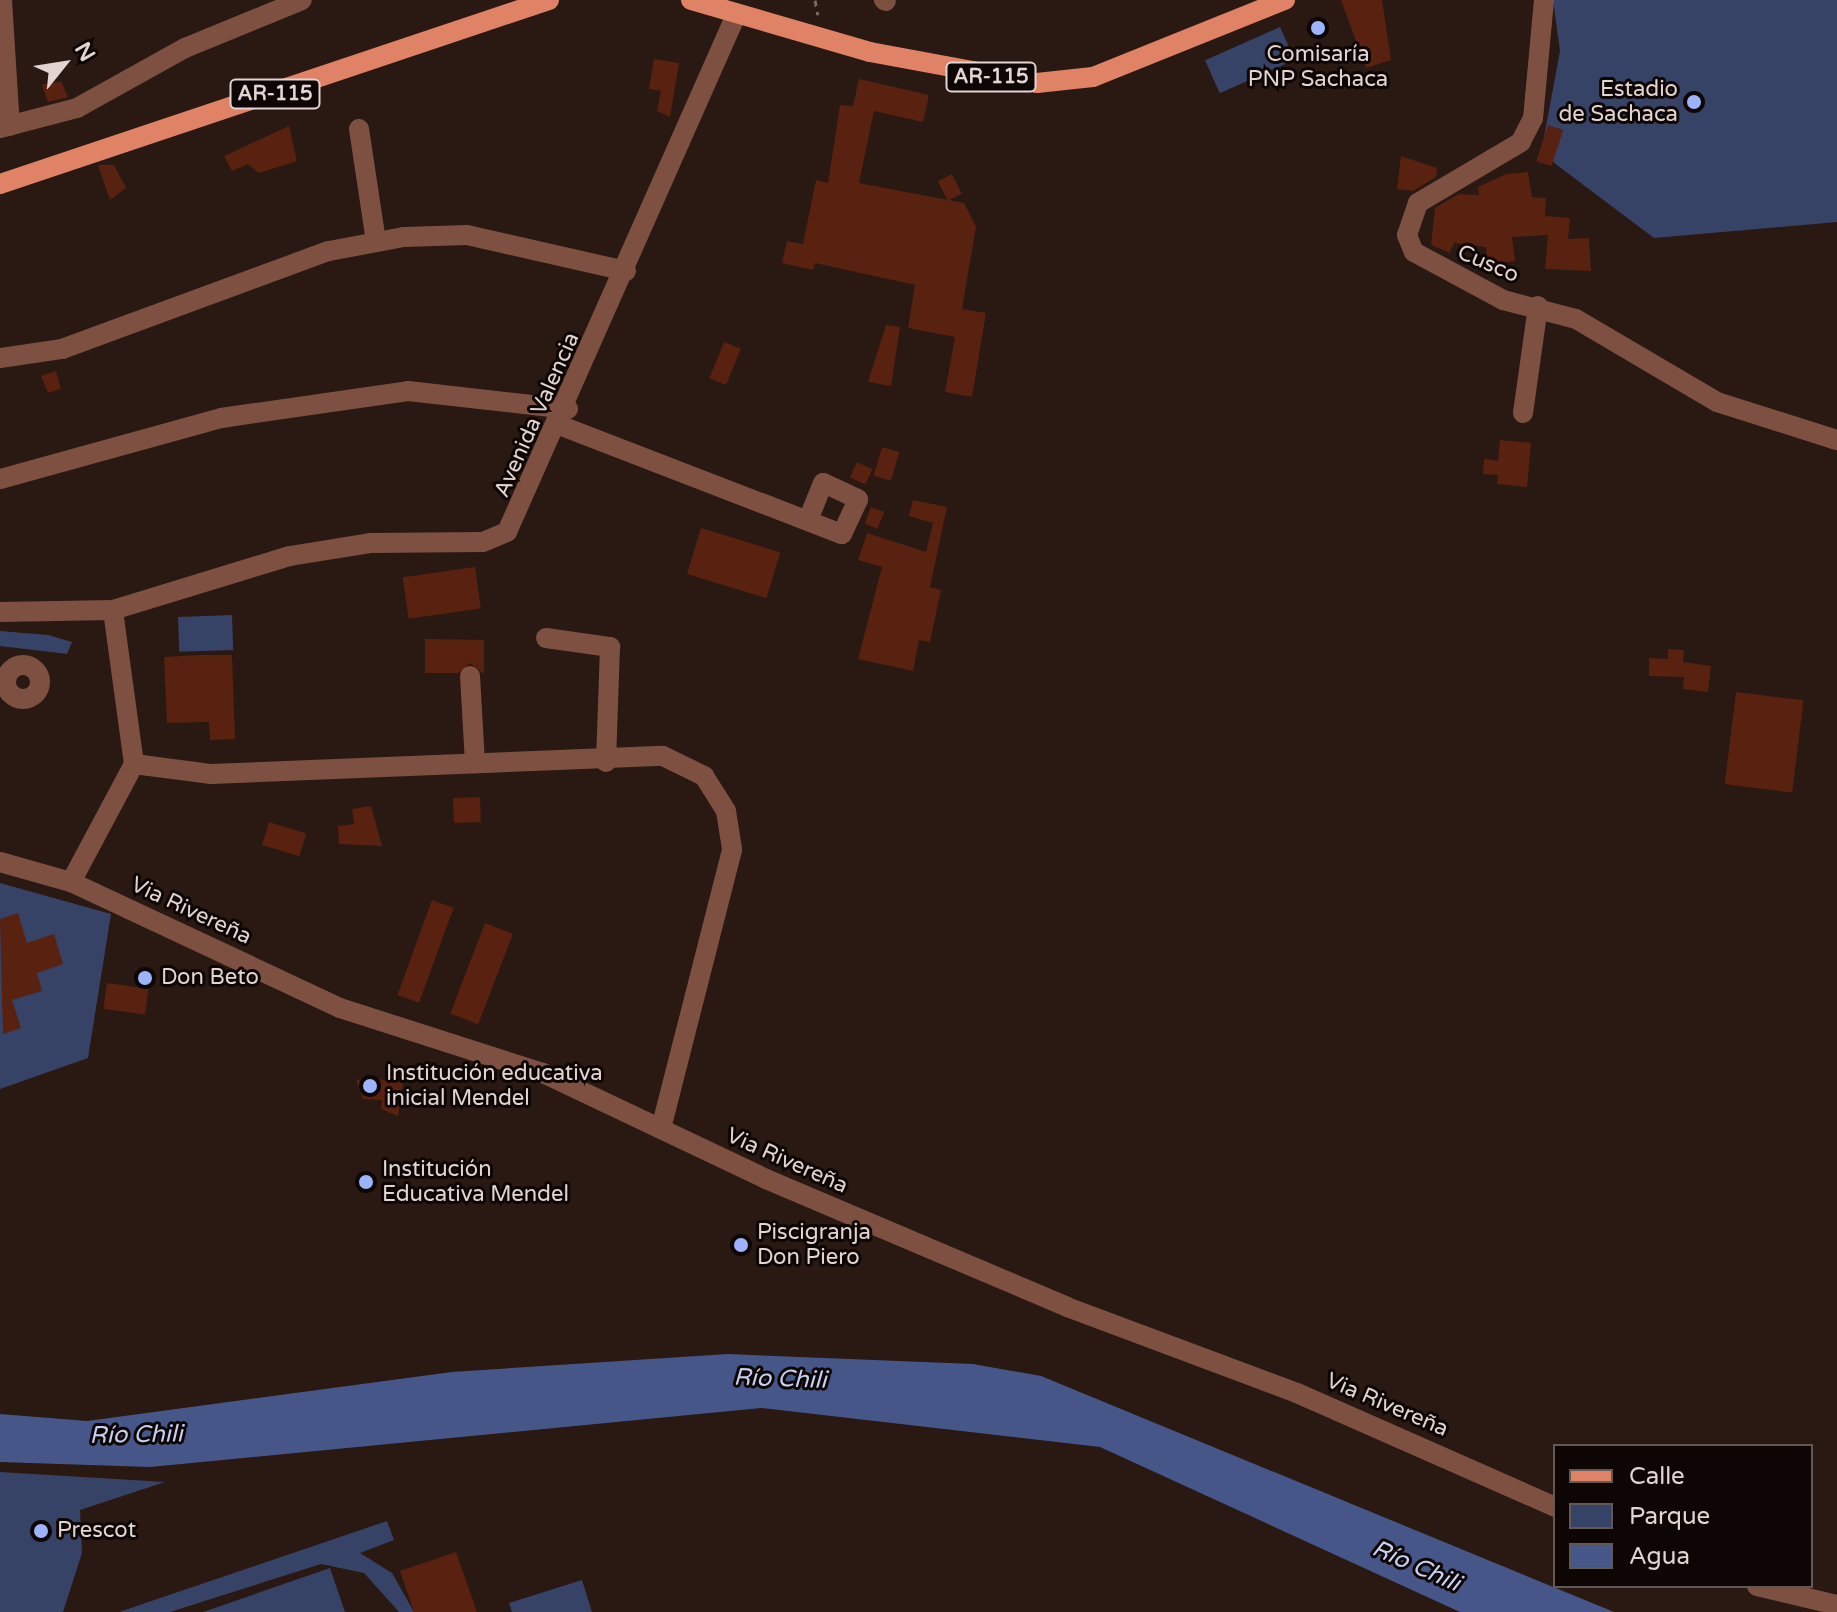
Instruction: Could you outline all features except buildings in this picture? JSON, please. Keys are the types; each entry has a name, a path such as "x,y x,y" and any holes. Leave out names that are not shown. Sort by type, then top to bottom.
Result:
{"main road":[{"name":"AR-115","path":"0,184 549,0"},
{"name":"AR-115","path":"691,0 870,52 1037,83 1093,77 1285,0"}],"street":[{"path":"2,0 5,127 77,108 185,48 302,0"},
{"name":"Cusco","path":"1544,0 1533,118 1521,142 1418,203 1407,235 1414,252 1454,278 1576,319 1717,402 1837,440"},
{"name":"Avenida Valencia","path":"0,612 113,610 290,556 370,543 483,542 507,532 564,417 736,15"},
{"path":"359,129 376,242"},
{"path":"0,358 62,349 329,251 376,242 467,235 626,271"},
{"path":"1523,413 1538,306"},
{"path":"0,479 221,418 408,391 564,417 808,520"},
{"path":"71,882 134,764 113,610"},
{"path":"546,638 610,647 606,762"},
{"path":"470,676 475,763"},
{"path":"134,764 211,774 475,763 606,762 663,756 704,776 726,811 732,850 661,1129"},
{"name":"Via Rivereña","path":"0,862 71,882 340,1008 543,1073 661,1129 1067,1307 1297,1393 1553,1506"},
{"path":"1765,1588 1837,1605"}],"green space":[{"name":"Estadio de Sachaca","path":"1553,0 1837,0 1837,222 1654,238 1541,153 1560,51"},
{"path":"1280,27 1295,60 1220,93 1205,60"},
{"path":"232,615 233,650 179,652 178,617"},
{"path":"0,631 48,635 72,642 67,654 0,646"},
{"path":"0,883 111,914 88,1058 0,1089"},
{"name":"Prescot","path":"0,1472 165,1482 80,1510 82,1553 63,1612 0,1612"},
{"path":"387,1521 394,1540 360,1553 392,1573 414,1612 399,1612 364,1573 321,1564 170,1612 119,1612"},
{"path":"330,1568 345,1612 203,1612"},
{"path":"582,1580 592,1612 512,1612 509,1603"}],"water":[{"name":"Río Chili","path":"728,1354 973,1364 1041,1376 1614,1612 1460,1612 1100,1447 761,1408 150,1467 0,1462 0,1414 87,1421 452,1372"}],"place":[{"name":"Comisaría PNP Sachaca","path":"1318,28"},
{"name":"Estadio de Sachaca","path":"1694,102"},
{"name":"Don Beto","path":"145,978"},
{"name":"Institución educativa inicial Mendel","path":"370,1086"},
{"name":"Institución Educativa Mendel","path":"366,1182"},
{"name":"Piscigranja Don Piero","path":"741,1245"},
{"name":"Prescot","path":"41,1531"}]}
